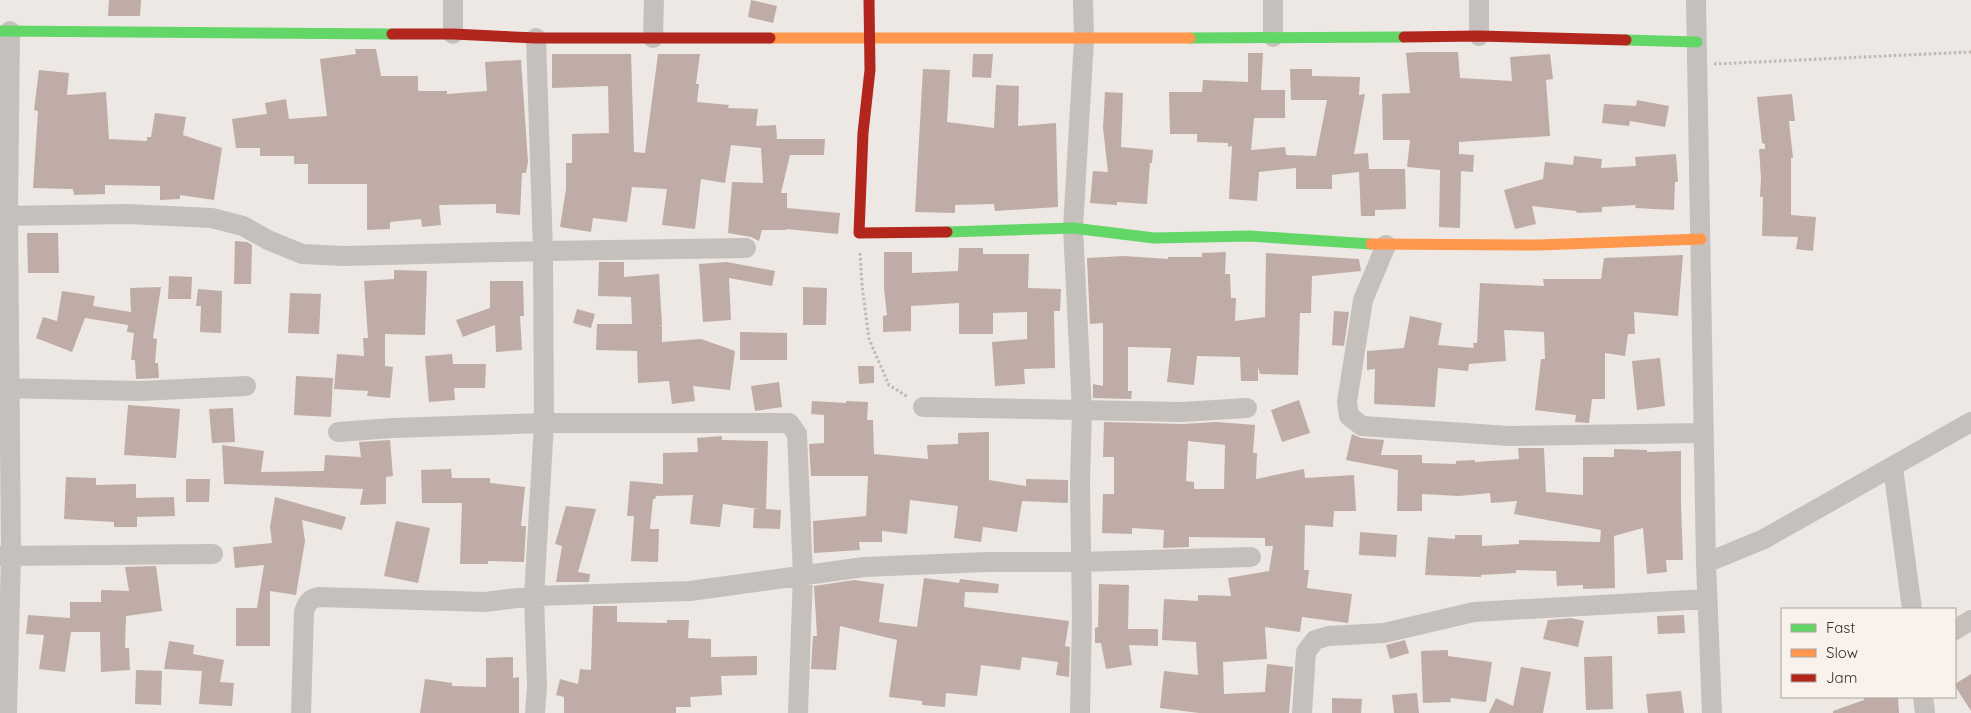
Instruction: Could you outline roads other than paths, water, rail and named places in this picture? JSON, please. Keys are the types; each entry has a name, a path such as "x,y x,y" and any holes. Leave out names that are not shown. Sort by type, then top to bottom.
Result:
{"street":[{"path":"453,0 453,34"},
{"path":"653,38 654,0"},
{"path":"869,0 870,70 863,133 859,233 992,232 1073,228 1154,238 1249,236 1386,245 1539,245 1701,239"},
{"path":"1080,713 1082,411 1073,228 1084,39 1083,0"},
{"path":"1273,0 1273,37"},
{"path":"1479,0 1479,36"},
{"path":"1696,0 1706,563 1712,713"},
{"path":"7,713 4,215 5,31 453,34 536,38 1084,39 1479,36 1697,42"},
{"path":"535,713 537,686 534,596 544,423 543,251 536,38"},
{"path":"4,215 135,214 212,218 243,226 268,240 302,254 345,256 746,248"},
{"path":"1386,245 1363,300 1347,402 1349,416 1362,426 1510,436 1704,433"},
{"path":"5,388 140,391 246,386"},
{"path":"923,407 1182,412 1247,408"},
{"path":"1706,563 1764,539 1893,468 1971,422"},
{"path":"338,432 393,428 544,423 789,423 798,434 803,575 798,713"},
{"path":"1893,468 1912,608"},
{"path":"6,556 213,554"},
{"path":"301,713 304,612 306,604 311,599 320,597 485,602 534,596 690,591 803,575 883,567 986,562 1080,562 1251,557"},
{"path":"1302,713 1306,652 1315,640 1328,636 1384,632 1474,612 1707,599"},
{"path":"1956,629 1971,620"},
{"path":"1923,698 1925,713"}]}
